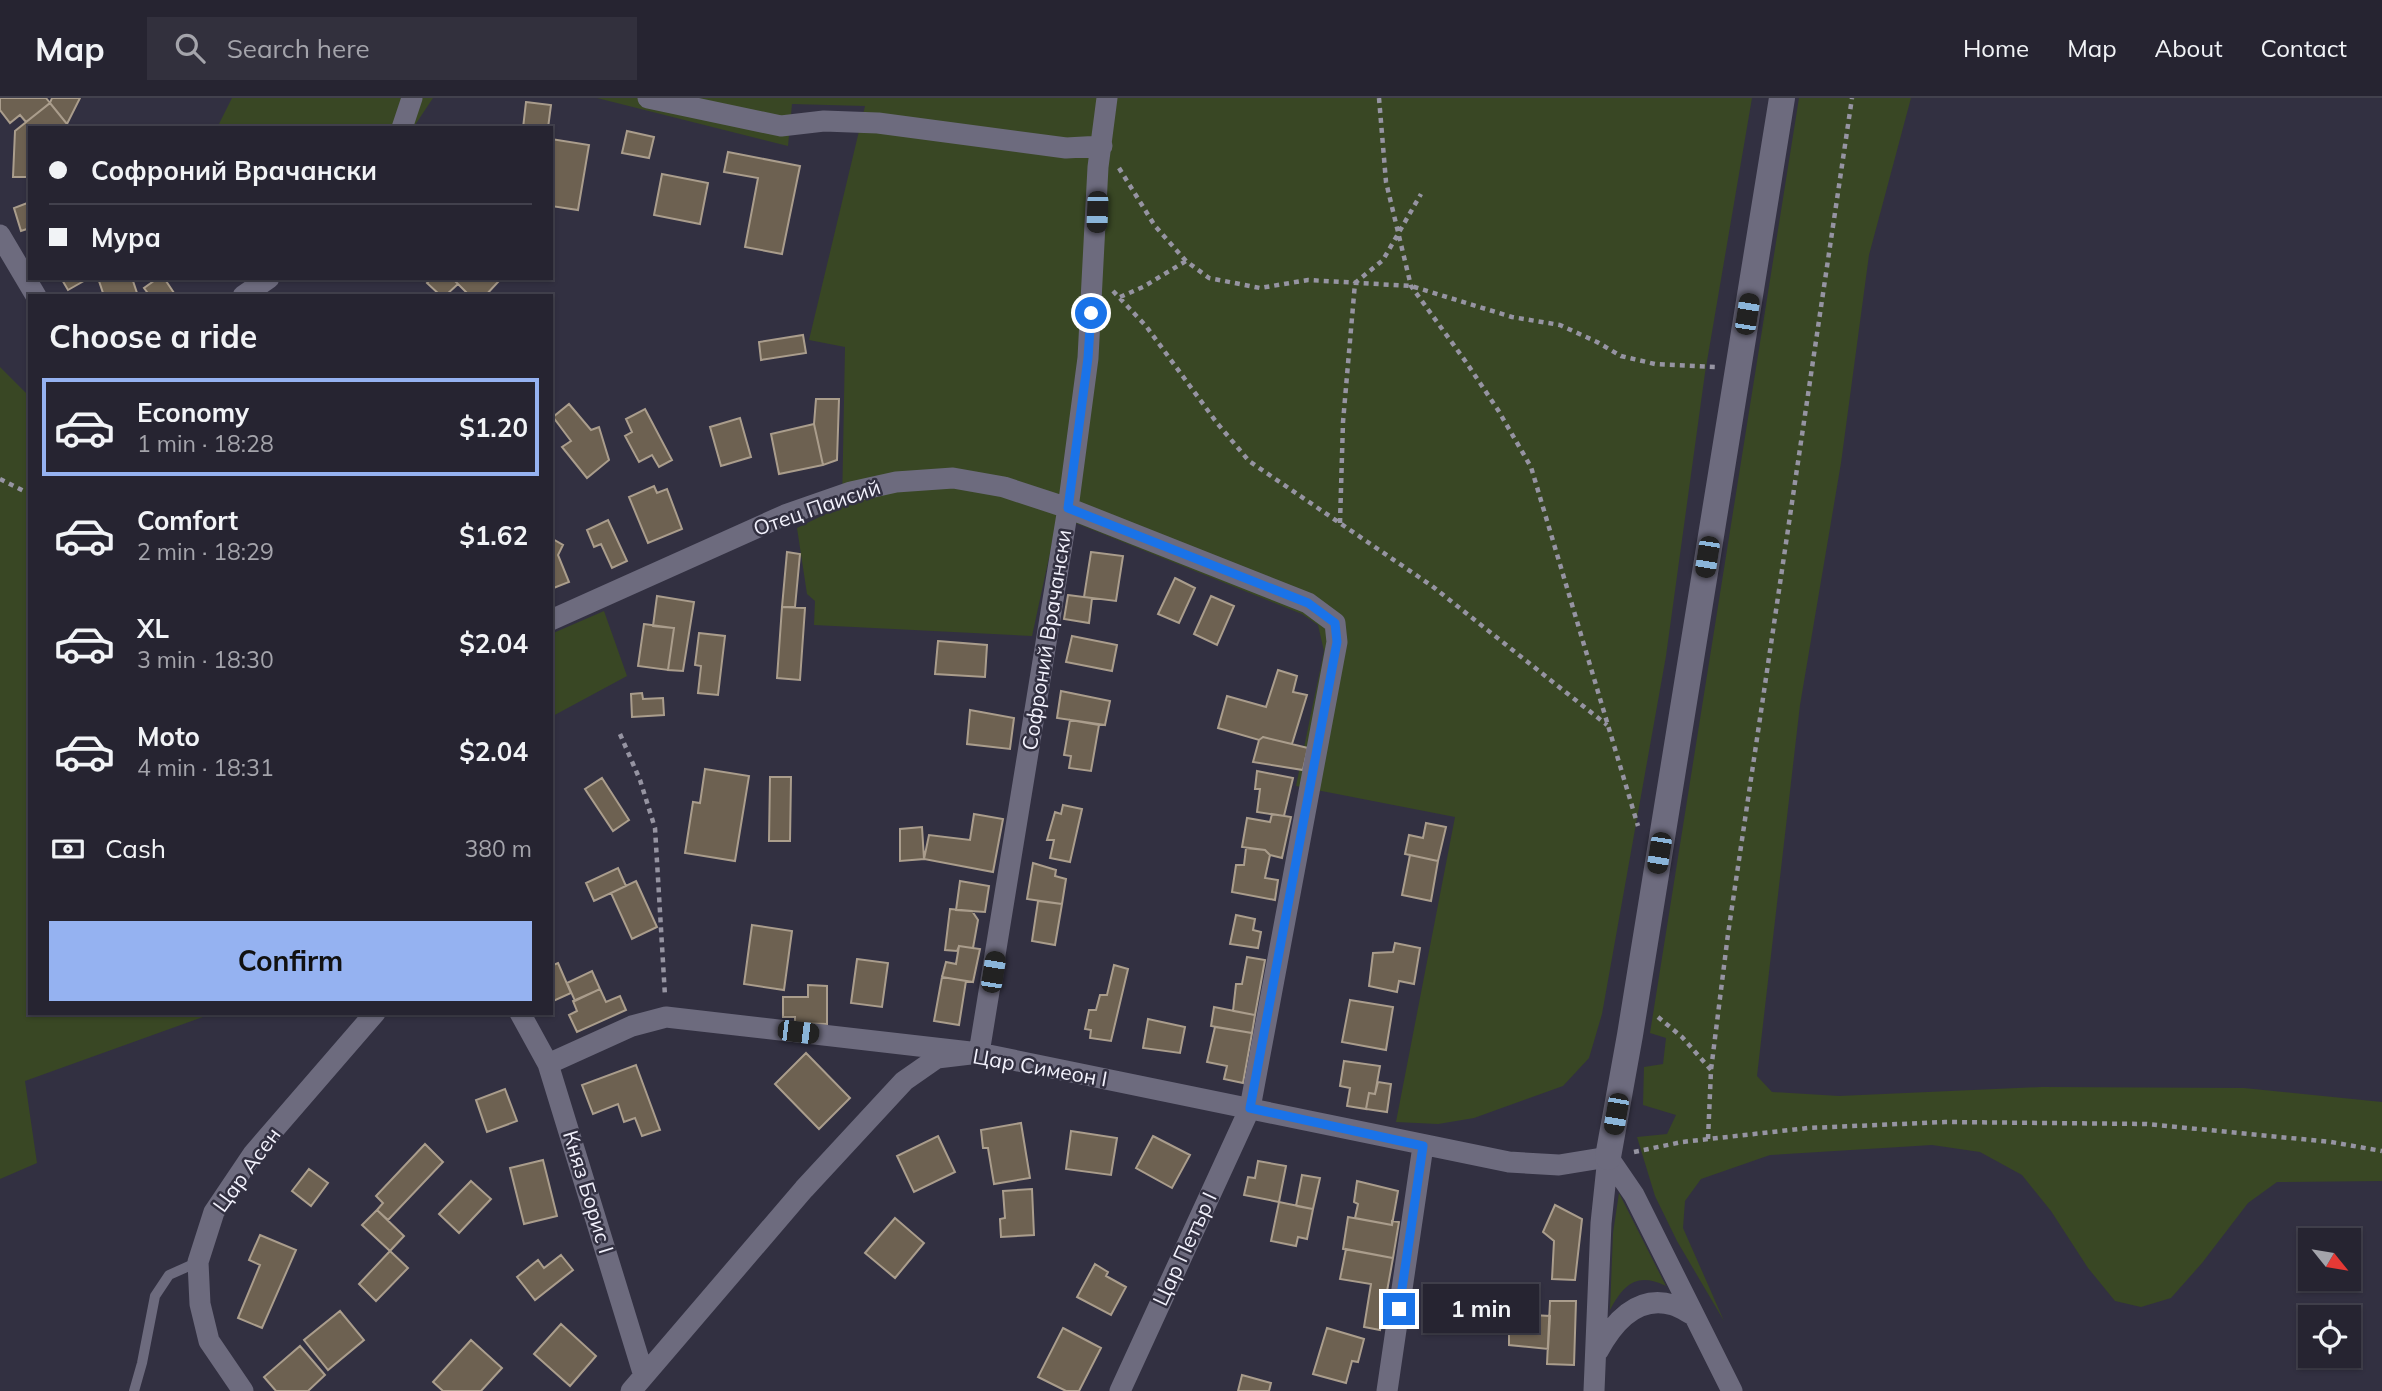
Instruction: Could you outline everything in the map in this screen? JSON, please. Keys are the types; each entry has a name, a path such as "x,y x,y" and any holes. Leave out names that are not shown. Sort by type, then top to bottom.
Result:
{"street":[{"path":"403,126 412,98"},
{"path":"648,98 781,126 824,121 878,123 1066,148 1101,146"},
{"name":"Софроний Врачански","path":"979,1054 1068,508 1088,358 1101,146 1107,98"},
{"path":"1594,1391 1601,1223 1608,1157 1782,98"},
{"path":"0,234 35,294"},
{"path":"246,294 266,280"},
{"name":"Отец Паисий","path":"553,619 785,515 851,492 896,482 953,478 1004,487 1068,508 1308,603 1335,623 1337,642 1250,1108"},
{"name":"Цар Асен","path":"243,1391 209,1341 200,1304 198,1262 214,1212 253,1154 374,1015"},
{"name":"Княз Борис I","path":"521,1015 548,1065 637,1383"},
{"path":"548,1065 632,1026 666,1017 979,1054"},
{"name":"Цар Симеон I","path":"637,1383 804,1189 904,1081 937,1058 979,1054 1508,1162 1559,1165 1608,1157"},
{"name":"Цар Петър I","path":"1120,1391 1250,1108"},
{"path":"1387,1391 1423,1146"},
{"path":"1608,1157 1634,1195 1732,1391"},
{"path":"1595,1356 1620,1317 1636,1309 1653,1303 1672,1304 1693,1315"}],"lane":[{"path":"134,1391 155,1297 169,1275 198,1262"}],"path":[{"path":"1378,98 1386,182 1411,286 1479,381 1531,467 1639,828"},
{"path":"1708,1139 1712,1070 1730,920 1852,98"},
{"path":"1101,146 1133,187 1155,226 1186,261 1209,278 1260,288 1308,280 1411,286 1512,317 1560,325 1622,356 1655,364 1738,368"},
{"path":"1340,524 1343,422 1355,283 1383,260 1421,194"},
{"path":"1120,298 1186,261"},
{"path":"1094,269 1146,326 1217,423 1249,461 1432,586 1607,726"},
{"path":"0,479 28,493"},
{"path":"620,734 640,779 655,828 666,1017"},
{"path":"1636,999 1682,1037 1712,1070"},
{"path":"1608,1157 1682,1142 1808,1128 1945,1122 2147,1124 2331,1142 2382,1151"}],"green space":[{"path":"232,98 433,98 414,126 218,126"},
{"path":"597,98 1752,98 1705,373 1666,656 1602,1014 1589,1058 1563,1086 1474,1118 1438,1124 1396,1122 1455,817 1296,786 1324,651 1318,625 1302,614 1058,516 1032,636 814,625 815,601 807,594 797,528 842,506 845,347 809,340 865,106 792,104 788,146"},
{"path":"1799,98 1911,98 1869,255 1841,463 1800,705 1757,1076 1772,1092 1839,1096 2042,1087 2244,1088 2382,1102 2382,1181 2277,1182 2248,1203 2171,1298 2141,1307 2115,1301 2088,1268 2051,1211 2022,1175 1980,1152 1932,1145 1770,1155 1701,1179 1685,1201 1683,1228 1724,1321 1677,1241 1655,1196 1637,1137 1667,1134 1676,1115 1643,1105 1644,1067 1663,1064 1666,1038 1650,1033"},
{"path":"0,367 28,395 28,1015 208,1015 25,1081 37,1163 0,1179"},
{"path":"604,611 627,676 553,716 553,633"},
{"path":"1619,1193 1666,1286 1647,1280 1632,1283 1621,1293 1610,1310 1613,1233"}],"building":[{"path":"0,98 46,98 50,103 26,122 20,115 10,123 0,110"},
{"path":"52,98 80,98 67,124 50,103"},
{"path":"526,102 551,105 548,126 523,126"},
{"path":"50,103 67,124 28,126 28,177 13,177 15,131"},
{"path":"627,131 654,137 649,158 622,153"},
{"path":"553,139 589,145 578,210 553,206"},
{"path":"728,152 800,166 782,254 745,247 758,178 724,172"},
{"path":"662,174 708,183 700,224 654,215"},
{"path":"28,203 28,229 21,231 14,208"},
{"path":"62,280 86,280 68,290"},
{"path":"99,280 133,280 137,294 103,294"},
{"path":"155,280 165,280 175,294 148,294 144,288"},
{"path":"430,280 454,280 458,284 447,294 439,294 427,283"},
{"path":"454,280 498,282 487,294 468,294"},
{"path":"803,335 806,353 761,360 759,342"},
{"path":"816,399 839,399 837,460 823,465 814,424"},
{"path":"569,404 591,430 599,427 609,460 587,478 562,447 571,441 553,417"},
{"path":"645,409 672,460 659,467 652,455 639,462 625,436 632,432 626,419"},
{"path":"740,418 751,457 721,466 710,427"},
{"path":"814,424 823,465 779,474 771,434"},
{"path":"654,486 657,493 667,489 682,529 648,543 629,497"},
{"path":"608,520 627,561 612,568 601,544 594,547 587,530"},
{"path":"553,539 563,545 558,555 569,582 553,588"},
{"path":"787,552 800,554 795,607 782,607"},
{"path":"1091,552 1123,556 1116,601 1084,597"},
{"path":"1175,578 1195,588 1179,623 1158,614"},
{"path":"1068,595 1092,598 1089,623 1064,619"},
{"path":"657,596 694,602 683,671 668,670 674,628 653,626"},
{"path":"1211,596 1234,606 1217,645 1194,634"},
{"path":"782,607 805,608 800,680 777,678"},
{"path":"644,624 674,628 668,670 638,666"},
{"path":"699,633 725,636 718,695 698,693 701,666 695,665"},
{"path":"1072,636 1117,645 1112,671 1066,662"},
{"path":"938,641 987,645 985,677 935,674"},
{"path":"1278,670 1297,676 1293,692 1307,695 1292,744 1263,737 1259,740 1218,728 1227,696 1266,707"},
{"path":"1061,691 1110,701 1105,725 1057,718"},
{"path":"642,693 643,699 663,698 664,715 632,717 631,694"},
{"path":"970,710 1014,718 1010,749 967,744"},
{"path":"1070,720 1099,725 1091,771 1069,768 1071,756 1064,755"},
{"path":"1263,737 1308,748 1303,770 1253,762 1259,740"},
{"path":"705,769 749,776 735,861 685,853 693,802 700,803"},
{"path":"1257,771 1293,778 1284,816 1257,812 1260,789 1255,789"},
{"path":"770,777 791,777 790,841 769,841"},
{"path":"602,778 629,820 613,831 585,789"},
{"path":"1063,805 1082,809 1070,862 1050,858 1054,840 1047,840 1055,812 1061,814"},
{"path":"974,814 1003,819 993,872 924,859 929,835 970,840"},
{"path":"1272,814 1291,817 1282,858 1270,855 1265,850 1242,847 1247,818 1270,822"},
{"path":"1426,823 1446,827 1438,861 1405,854 1409,835 1423,838"},
{"path":"922,827 924,859 900,861 900,829"},
{"path":"1246,848 1265,850 1270,855 1265,878 1278,880 1275,900 1232,892 1236,865 1244,865"},
{"path":"1410,855 1438,861 1431,901 1402,895"},
{"path":"1033,863 1056,870 1055,876 1066,879 1062,904 1027,899"},
{"path":"618,868 626,886 594,901 586,883"},
{"path":"636,881 657,927 632,939 611,893"},
{"path":"960,881 989,886 985,912 956,910"},
{"path":"1038,901 1062,904 1055,945 1032,941"},
{"path":"950,909 972,911 978,920 973,948 959,946 957,951 945,950"},
{"path":"1236,915 1255,919 1253,930 1261,932 1258,948 1230,944"},
{"path":"752,925 792,931 784,990 744,984"},
{"path":"1395,943 1420,948 1414,984 1399,981 1397,992 1369,986 1373,953 1393,952"},
{"path":"959,946 980,949 973,982 942,977 946,962 956,964"},
{"path":"1247,957 1265,960 1255,1015 1233,1011 1236,984 1242,984"},
{"path":"857,959 888,963 882,1007 851,1003"},
{"path":"558,963 571,993 553,1001 553,965"},
{"path":"1114,965 1128,969 1111,1041 1090,1038 1091,1030 1085,1029 1089,1010 1096,1010 1100,995 1107,995"},
{"path":"592,971 600,989 575,1001 567,983"},
{"path":"942,977 966,981 959,1025 934,1021"},
{"path":"808,985 827,986 827,1024 795,1023 795,1017 783,1017 783,997 808,997"},
{"path":"600,989 606,1002 620,996 626,1010 577,1032 569,1015 577,1011 573,1001"},
{"path":"1350,1000 1393,1007 1386,1050 1342,1042"},
{"path":"1214,1007 1255,1015 1252,1033 1211,1026"},
{"path":"1148,1019 1185,1027 1180,1053 1143,1048"},
{"path":"1215,1027 1252,1033 1243,1083 1224,1079 1227,1066 1207,1062"},
{"path":"806,1053 850,1098 819,1129 775,1084"},
{"path":"1344,1061 1380,1066 1375,1094 1369,1093 1366,1109 1347,1106 1350,1088 1340,1086"},
{"path":"636,1065 660,1130 642,1136 635,1118 624,1122 618,1104 593,1114 582,1085"},
{"path":"1378,1082 1391,1084 1387,1112 1366,1109 1369,1093 1375,1094"},
{"path":"505,1089 517,1121 487,1132 476,1100"},
{"path":"1021,1123 1030,1178 994,1184 988,1148 983,1148 981,1130"},
{"path":"1071,1131 1117,1138 1111,1175 1066,1169"},
{"path":"938,1136 955,1172 914,1192 897,1156"},
{"path":"1153,1136 1190,1155 1172,1188 1136,1168"},
{"path":"425,1144 443,1162 388,1220 377,1210 383,1203 376,1196"},
{"path":"543,1160 557,1216 524,1224 510,1168"},
{"path":"1258,1161 1286,1166 1279,1202 1244,1195 1248,1177 1255,1178"},
{"path":"309,1169 328,1183 311,1206 292,1191"},
{"path":"1302,1175 1320,1178 1313,1209 1296,1206"},
{"path":"471,1181 491,1199 459,1233 439,1214"},
{"path":"1357,1181 1398,1191 1392,1225 1355,1218 1358,1204 1354,1202"},
{"path":"1032,1189 1034,1235 1001,1237 1000,1219 1005,1218 1003,1191"},
{"path":"1279,1202 1313,1209 1307,1239 1298,1237 1296,1246 1271,1241"},
{"path":"1555,1205 1582,1219 1575,1280 1552,1279 1554,1241 1543,1232"},
{"path":"377,1210 404,1236 390,1251 362,1225"},
{"path":"1348,1217 1392,1225 1392,1221 1399,1222 1393,1258 1343,1249"},
{"path":"895,1218 924,1243 895,1278 865,1253"},
{"path":"260,1235 296,1250 262,1328 238,1318 260,1265 249,1260"},
{"path":"1346,1249 1393,1258 1380,1330 1364,1327 1371,1284 1340,1279"},
{"path":"390,1251 408,1268 376,1301 359,1284"},
{"path":"561,1255 573,1270 535,1300 517,1277 538,1260 544,1268"},
{"path":"1095,1264 1108,1272 1106,1276 1126,1287 1111,1315 1077,1297"},
{"path":"1550,1301 1576,1301 1574,1365 1547,1364"},
{"path":"340,1311 364,1340 328,1370 304,1340"},
{"path":"1532,1315 1550,1316 1548,1349 1509,1345 1509,1322 1530,1323"},
{"path":"561,1324 596,1356 570,1386 534,1354"},
{"path":"1063,1328 1101,1348 1079,1391 1066,1391 1038,1377"},
{"path":"1327,1328 1364,1339 1358,1362 1352,1361 1346,1383 1313,1374"},
{"path":"471,1340 502,1368 481,1391 443,1391 433,1382"},
{"path":"300,1346 325,1375 308,1391 276,1391 264,1377"},
{"path":"1242,1375 1271,1383 1269,1391 1238,1391"}],"route":[{"path":"1091,313 1088,358 1068,508 1308,603 1335,623 1337,642 1250,1108 1423,1146 1399,1309"}]}
